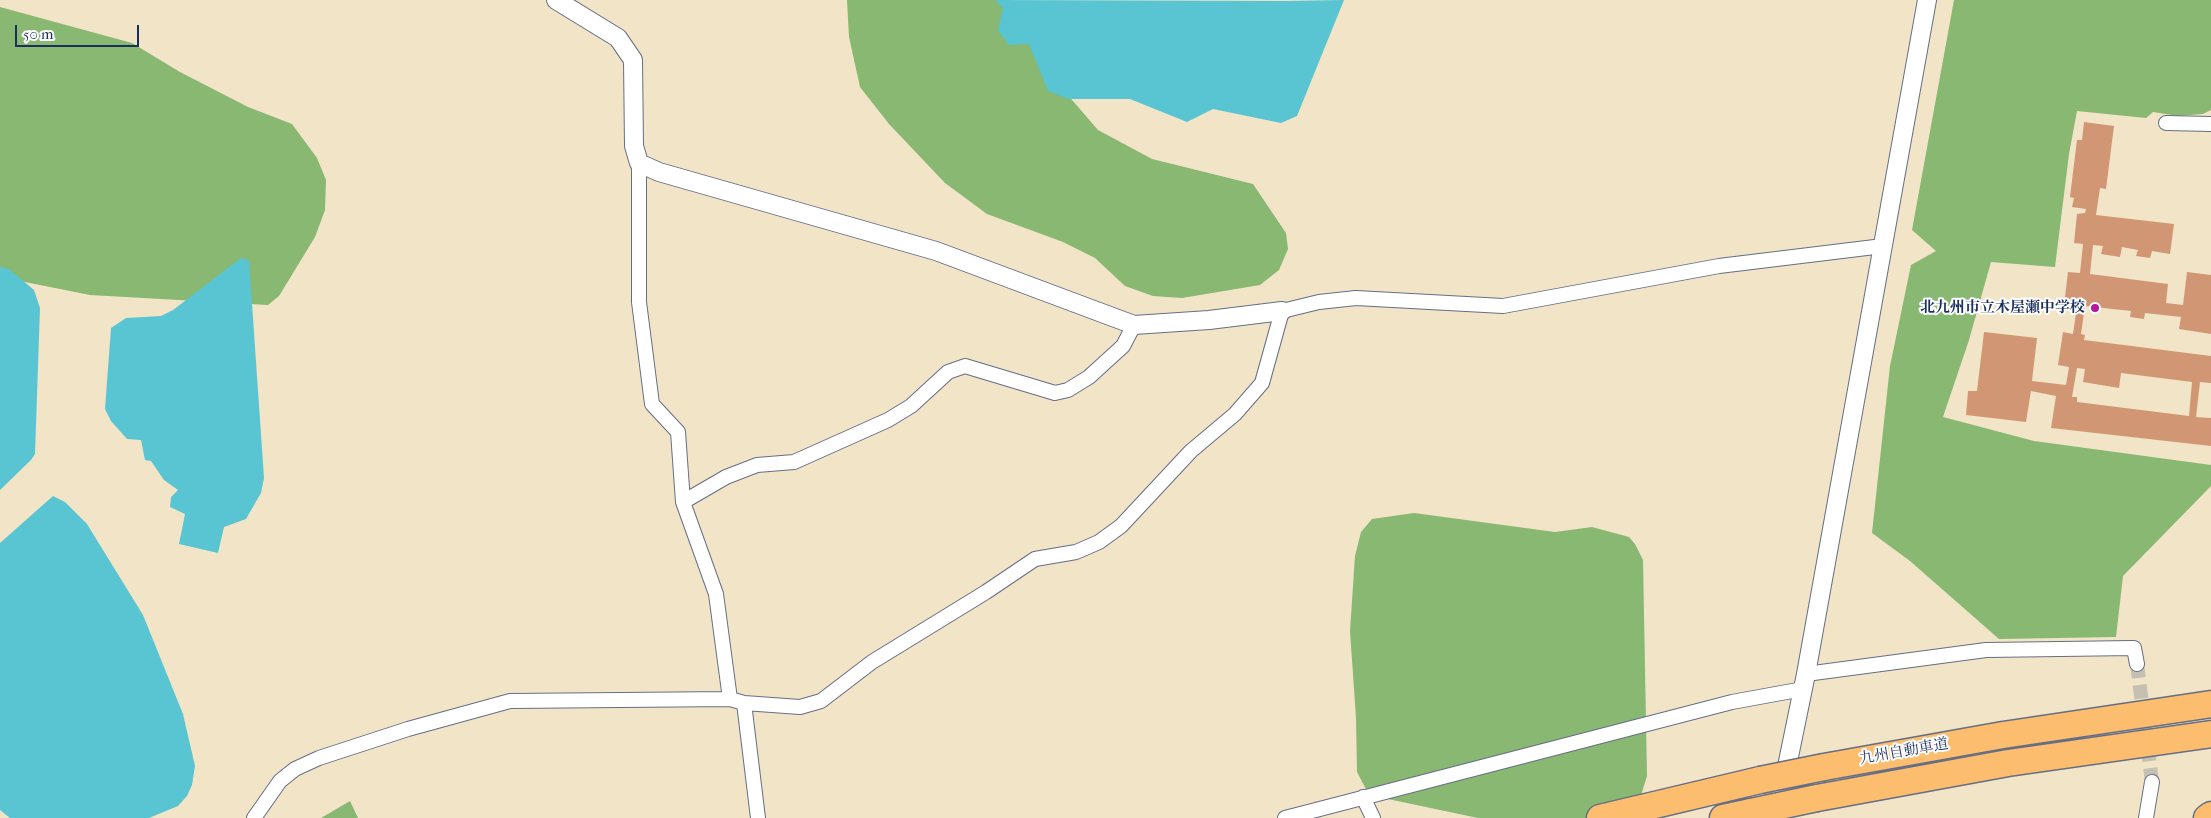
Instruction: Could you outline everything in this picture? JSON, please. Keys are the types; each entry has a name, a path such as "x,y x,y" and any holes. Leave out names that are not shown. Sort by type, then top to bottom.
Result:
{"highway":[{"name":"九州自動車道","path":"1600,818 1760,780 1824,767 2012,733 2211,704"},
{"name":"九州自動車道","path":"1722,818 1817,798 2008,763 2211,734"},
{"path":"2008,763 2099,759 2211,750"},
{"path":"2207,818 2211,815"}],"street":[{"path":"556,0 618,38 633,60 634,146 639,163 638,302 652,404 678,432 683,502 716,594 730,699"},
{"path":"1776,818 1805,681 1927,0"},
{"path":"2166,123 2211,124"},
{"path":"639,163 677,178 936,251 1134,324 1209,320 1282,311 1319,302 1356,298 1503,306 1718,266 1883,246"},
{"path":"254,818 280,781 295,770 319,758 408,729 510,701 730,699 744,703 800,707 821,701 872,662 986,592 1035,559 1076,552 1099,542 1122,526 1191,452 1235,414 1262,383 1282,311"},
{"path":"683,502 726,477 757,465 794,462 888,420 911,406 948,372 965,366 1055,393 1068,390 1089,377 1123,346 1134,324"},
{"path":"1285,818 1732,702 1805,681 1986,650 2134,648 2137,664"},
{"path":"744,703 758,818"},
{"path":"2146,818 2152,782"},
{"path":"1363,797 1373,818"}],"green space":[{"path":"847,0 1012,0 1054,79 1098,130 1152,159 1253,184 1286,233 1288,249 1279,270 1260,285 1182,298 1153,296 1125,286 1095,258 1063,242 987,214 945,183 889,124 860,87 849,37"},
{"path":"1954,0 2211,0 2211,110 2203,114 2178,116 2153,112 2146,118 2077,111 2069,154 2055,267 1991,262 1969,340 1943,417 2034,441 2211,465 2211,486 2123,576 2116,637 1999,639 1910,561 1872,533 1890,366 1911,265 1936,251 1912,230"},
{"path":"0,7 132,43 180,72 248,107 292,124 317,158 326,180 325,210 315,237 279,296 268,305 90,295 0,277"},
{"path":"1414,513 1555,532 1592,527 1629,537 1635,544 1643,560 1647,776 1634,818 1478,818 1369,795 1357,772 1356,718 1350,631 1355,556 1361,532 1372,519"},
{"path":"350,801 358,818 321,818"}],"water":[{"path":"995,0 1344,0 1297,116 1281,123 1213,109 1187,122 1130,99 1068,99 1048,91 1029,44 1009,45 998,30 1003,8"},
{"path":"241,258 249,260 264,478 261,493 246,519 224,527 218,553 179,544 185,514 170,507 171,497 178,490 164,480 151,461 145,460 141,440 127,439 111,421 105,409 111,328 126,318 161,316 173,310"},
{"path":"0,267 9,269 34,290 40,308 35,454 0,490"},
{"path":"53,496 65,502 87,524 143,615 183,714 195,766 192,785 187,796 178,806 149,818 10,818 0,810 0,543"}],"building":[{"path":"2084,122 2114,126 2106,189 2100,188 2096,215 2174,224 2170,254 2152,251 2150,258 2136,256 2138,250 2122,247 2120,257 2101,254 2103,246 2093,245 2090,274 2168,284 2166,303 2183,305 2187,272 2211,275 2211,334 2179,329 2181,317 2145,313 2144,319 2130,317 2131,311 2085,306 2081,334 2085,335 2084,340 2211,356 2211,383 2200,382 2196,417 2211,418 2211,446 2051,428 2056,396 2031,391 2026,422 1966,415 1968,391 1977,391 1984,332 2037,338 2032,381 2066,385 2069,367 2058,365 2063,332 2073,334 2077,306 2064,305 2068,272 2080,273 2083,244 2074,243 2077,214 2085,213 2086,209 2072,207 2074,198 2070,197 2077,140 2082,140","holes":["2077,368 2085,369 2083,382 2119,388 2121,373 2192,382 2189,416 2077,402 2077,397 2072,397"]}],"tunnel":[{"path":"2137,664 2152,782"}],"place":[{"name":"北九州市立木屋瀬中学校","path":"2095,308"}]}
